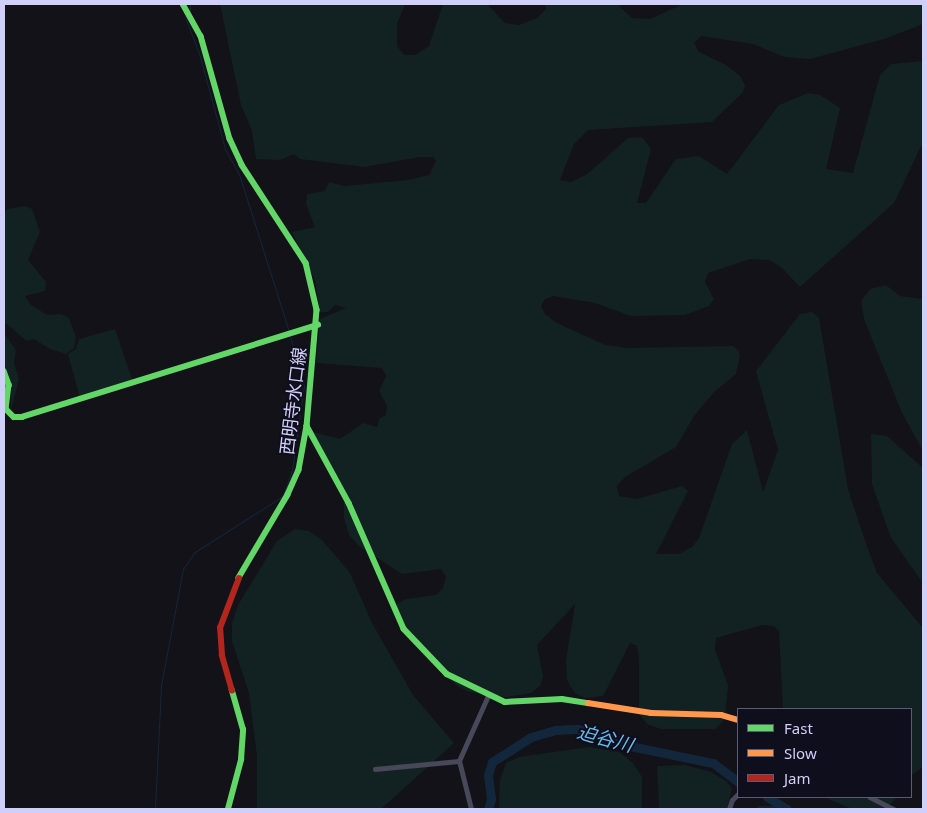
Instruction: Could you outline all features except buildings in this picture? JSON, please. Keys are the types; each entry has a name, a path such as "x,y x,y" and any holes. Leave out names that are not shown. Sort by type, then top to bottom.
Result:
{"street":[{"name":"西明寺水口線","path":"183,4 201,36 230,139 242,165 306,264 316,294 318,325 307,426 294,484 236,581 220,628 222,655 243,730 240,760 228,809"},
{"path":"4,371 9,385 6,409 14,416 22,417 318,325"},
{"path":"307,426 349,503 404,629 447,674 488,696 505,702 562,699 651,713 721,715 737,720"},
{"path":"471,809 459,761 488,696"},
{"path":"376,769 459,761"},
{"path":"729,809 732,800 737,795"},
{"path":"872,798 894,809"}],"shaded area":[{"path":"220,4 405,4 397,24 397,46 404,55 415,55 429,46 443,4 487,4 505,23 519,25 537,18 546,9 545,4 617,4 632,18 650,19 683,4 923,4 923,24 884,39 810,59 785,57 753,44 701,36 694,43 699,52 726,65 740,76 745,85 743,92 712,122 588,130 574,144 560,180 571,182 586,175 628,138 642,137 651,149 637,203 646,203 676,159 699,156 727,174 779,105 808,93 820,95 840,108 826,169 853,173 880,75 891,64 923,61 923,142 894,203 800,287 781,267 769,260 750,259 708,273 705,282 714,299 709,306 685,315 631,316 595,303 553,296 545,299 541,306 545,314 557,323 605,345 629,348 733,346 739,351 740,357 736,374 714,392 694,416 676,447 625,477 617,486 619,496 637,499 682,486 688,491 656,554 679,554 692,547 699,538 732,444 747,430 763,492 778,450 756,371 800,314 812,312 819,318 848,489 865,541 877,573 923,628 923,767 912,775 912,708 783,708 779,631 774,626 762,625 716,638 715,650 728,685 725,719 715,729 661,729 647,724 639,714 639,660 637,646 630,643 603,696 584,698 574,692 567,680 566,660 575,604 537,645 543,677 540,686 531,693 506,697 469,692 457,686 432,660 396,616 397,604 406,599 436,595 443,588 446,576 441,569 402,574 359,546 349,535 344,517 344,492 313,432 340,439 363,423 377,427 379,419 386,415 387,406 379,391 386,376 382,368 316,363 320,319 346,308 335,305 328,312 320,312 315,280 292,232 315,227 306,204 307,194 325,191 329,182 344,186 409,180 429,175 436,161 433,157 420,157 364,167 300,159 294,154 280,160 256,159 252,131 241,105"},
{"path":"25,206 32,209 40,232 28,260 46,282 45,291 25,296 31,305 47,315 61,314 69,318 76,337 74,348 66,354 50,349 34,339 27,341 4,322 4,214 7,209"},
{"path":"886,285 900,296 923,299 923,451 902,413 864,319 861,301 870,289"},
{"path":"115,329 133,382 80,398 68,354 76,349 79,339"},
{"path":"4,333 16,350 14,363 19,379 11,411 11,383 8,373 4,371"},
{"path":"871,434 887,436 923,468 923,583 891,538 872,484"},
{"path":"295,529 309,531 322,540 350,573 372,623 413,695 454,743 381,809 257,809 257,756 249,693 232,641 232,623 238,605 277,541"},
{"path":"589,747 619,752 633,763 642,777 642,809 499,809 500,780 506,763 519,757"},
{"path":"685,765 711,772 726,781 732,788 727,809 659,809 657,766"},
{"path":"826,798 896,798 886,809 852,809"},
{"path":"759,806 783,806 796,809 756,809"}],"waterway":[{"path":"190,4 190,11"},
{"path":"187,14 185,17 199,53 225,149 239,174 289,332"},
{"path":"155,809 161,685 183,569 195,552 283,496 292,470 304,386 290,336"},
{"name":"迫谷川","path":"488,809 491,799 488,775 492,762 531,737 555,730 577,729 607,735 630,746 713,763 737,781"},
{"name":"迫谷川","path":"769,798 787,809"}],"traffic: fast":[{"path":"183,4 201,36 230,139 242,165 306,263 317,310 307,426 299,470 288,495 239,578"},
{"path":"4,371 9,385 6,409 14,417 22,417 318,325"},
{"path":"307,426 349,503 404,629 447,674 505,702 562,699 588,703"},
{"path":"228,809 241,760 243,730 232,691"}],"traffic: slow":[{"path":"588,703 651,713 721,715 737,720"}],"traffic: jam":[{"path":"232,691 222,655 220,628 239,578"}]}
